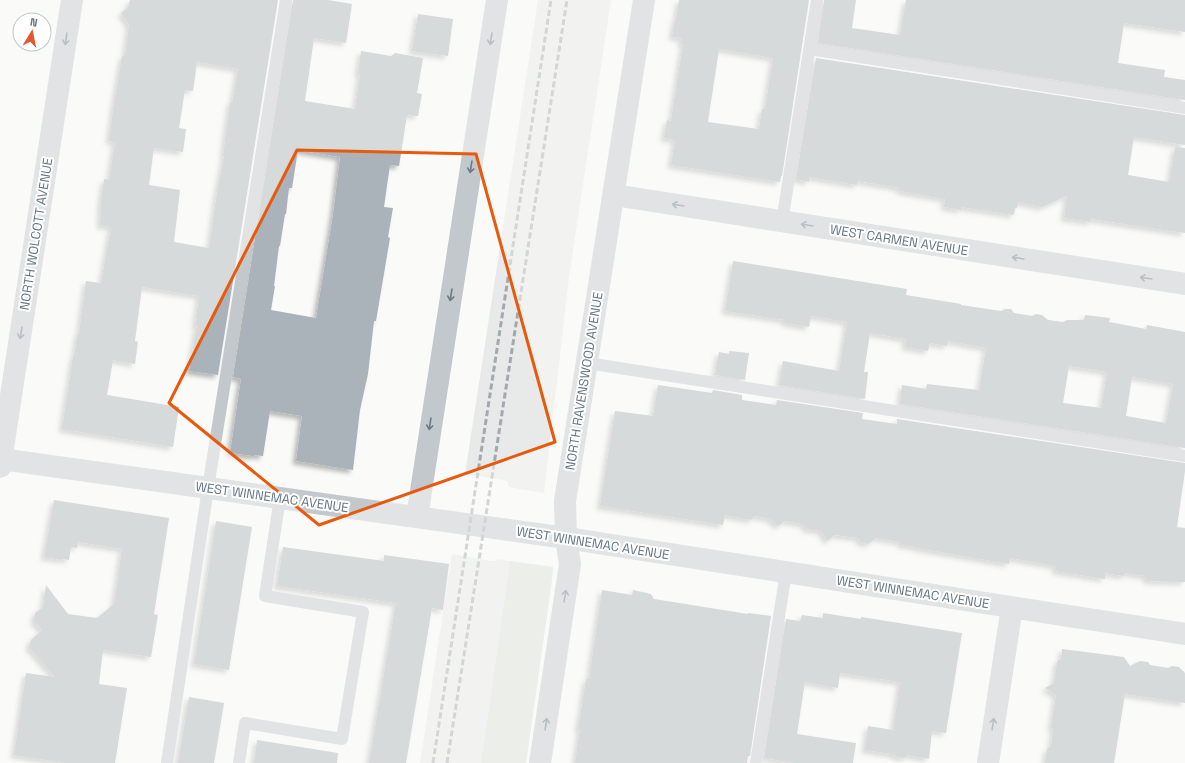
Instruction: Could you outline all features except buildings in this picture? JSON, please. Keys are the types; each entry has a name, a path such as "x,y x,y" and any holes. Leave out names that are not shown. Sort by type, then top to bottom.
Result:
{"street":[{"name":"NORTH WOLCOTT AVENUE","path":"0,462 72,0"},
{"path":"417,517 497,0"},
{"name":"NORTH RAVENSWOOD AVENUE","path":"540,763 570,564 566,538 565,501 644,0"},
{"name":"WEST CARMEN AVENUE","path":"614,196 1185,284"},
{"name":"WEST WINNEMAC AVENUE","path":"0,462 208,488 566,538 1185,634"},
{"path":"988,763 1012,607"}],"lane":[{"path":"167,763 208,488 286,0"},
{"path":"782,222 817,0"},
{"path":"809,49 1185,108"},
{"path":"587,362 1185,456"},
{"path":"239,763 245,723 342,738 363,612 265,596 280,498"},
{"path":"756,763 786,572"}],"highlighted area":[{"path":"297,150 476,154 555,442 319,525 169,403"}],"shaded area":[{"path":"538,0 611,0 569,277 544,493 508,487 508,482 503,480 465,474"},
{"path":"452,554 491,561 496,561 497,559 510,561 481,763 420,763"},
{"path":"510,561 553,567 526,763 481,763"}],"railway":[{"path":"433,763 551,0"},
{"path":"447,763 567,0"}]}
